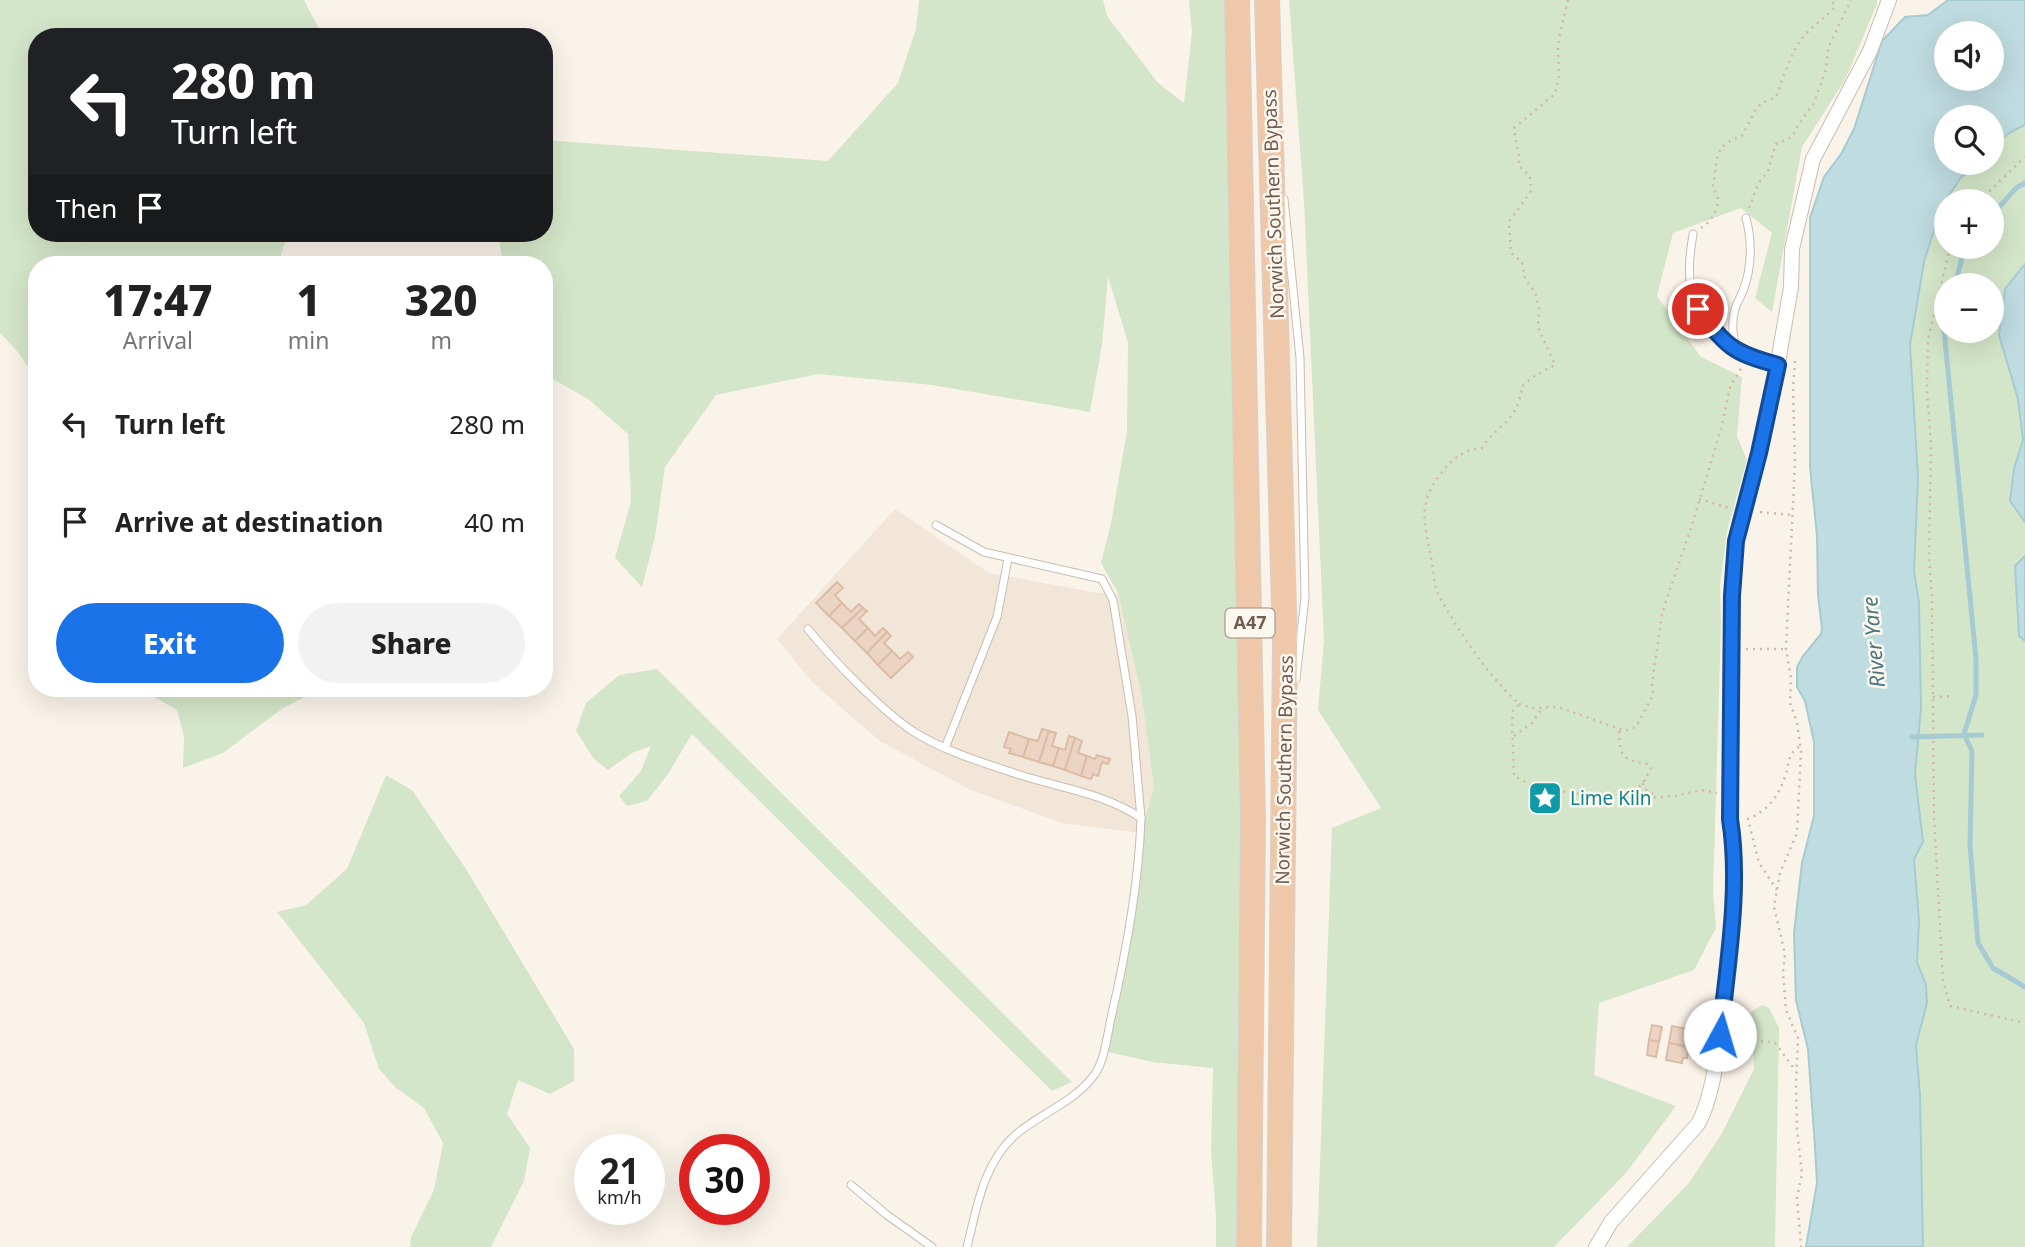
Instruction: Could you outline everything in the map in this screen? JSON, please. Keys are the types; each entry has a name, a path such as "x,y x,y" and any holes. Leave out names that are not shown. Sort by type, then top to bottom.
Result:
{"highway":[{"name":"Norwich Southern Bypass","path":"1237,0 1253,820 1249,1247"},
{"name":"Norwich Southern Bypass","path":"1267,0 1285,646 1279,1247"}],"street":[{"path":"1596,1247 1611,1222 1698,1125 1703,1115 1718,1045 1732,903 1732,596 1736,541 1778,365 1791,287 1792,249 1813,159 1870,51 1889,0"}],"lane":[{"path":"1269,45 1281,169"},
{"path":"1284,196 1300,358 1301,399 1304,597 1295,685"},
{"path":"1737,352 1733,337 1734,310 1744,288 1750,261 1750,234 1746,218"},
{"path":"1693,234 1689,285 1698,309 1716,332 1737,352 1778,365"},
{"path":"936,525 984,552 1102,579 1113,600 1132,716 1141,818 1140,860 1124,954 1107,1039 1097,1071 1086,1086 1071,1099 1016,1135 1001,1151 986,1173 967,1247"},
{"path":"945,748 997,617 1008,559"},
{"path":"808,629 911,730 945,748 1020,775 1103,799 1127,808 1141,818"},
{"path":"1284,763 1293,698"},
{"path":"851,1185 887,1216 932,1247"}],"path":[{"path":"1568,0 1560,33 1559,76 1555,94 1514,128 1520,151 1520,166 1530,176 1531,191 1509,222 1511,253 1521,262 1525,279 1535,292 1539,309 1538,327 1555,365 1522,386 1520,402 1500,431 1490,436 1482,448 1468,450 1457,456 1445,469 1433,485 1426,503 1424,521 1437,593 1477,658 1520,704 1532,708 1570,711 1619,730 1636,727 1653,695 1653,674 1662,613 1721,429 1730,387 1746,356"},
{"path":"1693,234 1707,224 1717,207 1718,196 1713,186 1716,159 1720,151 1727,142 1742,136 1762,103 1776,97 1800,40 1827,15 1833,8 1832,4 1838,0"},
{"path":"1746,218 1750,200 1768,172 1776,144 1792,137 1814,103 1826,69 1828,48 1851,0"},
{"path":"1992,189 2025,157"},
{"path":"1947,259 1927,339 1931,443 1928,555 1934,817 1943,980 1950,1006 2025,1023"},
{"path":"1796,355 1793,388 1795,462 1786,649 1791,678 1790,702 1797,722 1800,747 1797,833 1780,873 1774,907 1785,954 1783,972 1786,1010 1798,1038 1797,1130 1802,1174 1797,1198 1801,1247"},
{"path":"1732,649 1786,649"},
{"path":"1933,697 1953,696"},
{"path":"1520,704 1513,711 1514,736 1511,750 1514,776 1525,783 1532,786 1549,786 1569,793 1644,798 1675,796 1701,790 1730,795"},
{"path":"1514,736 1532,723 1543,707"},
{"path":"1619,730 1619,745 1623,755 1630,762 1648,764 1651,768 1643,783 1628,797"},
{"path":"1777,890 1759,863 1748,819 1761,814 1772,803 1786,776 1791,751 1800,747"},
{"path":"1643,783 1648,793 1658,796"},
{"path":"1718,1045 1760,1041 1775,1043 1796,1071"}],"shaded area":[{"path":"895,509 989,573 1098,593 1118,593 1142,698 1154,788 1141,833 1062,823 971,790 880,741 813,683 777,639"}],"green space":[{"path":"0,0 304,0 318,28 28,28 28,242 285,242 281,256 28,256 28,367 0,333"},
{"path":"919,0 1103,0 1107,16 1158,83 1184,103 1192,32 1189,0 1230,0 1247,821 1241,1247 1216,1247 1211,1151 1213,1068 1152,1062 1104,1051 1118,990 1141,833 1154,788 1142,698 1118,593 1101,563 1127,431 1128,343 1108,276 1102,345 1090,412 932,385 818,374 716,395 665,467 655,537 642,587 615,558 631,502 628,434 588,399 553,379 553,256 502,256 499,242 553,242 553,141 828,161 898,83 916,29"},
{"path":"1289,0 1877,0 1845,80 1802,147 1772,312 1755,298 1772,233 1741,208 1673,233 1657,296 1701,357 1742,377 1737,436 1747,460 1727,531 1720,586 1713,892 1716,928 1694,970 1599,1003 1594,1075 1676,1106 1626,1173 1554,1247 1317,1247 1332,828 1381,808 1318,710 1324,641 1304,202"},
{"path":"2025,125 2025,1247 1923,1247 1920,1096 1916,1045 1927,1003 1924,977 1917,962 1919,921 1914,859 1923,842 1915,774 1921,708 1919,602 1914,572 1918,478 1910,345 1924,262 1934,230 1934,259 2004,259 2004,189 1953,189 1964,175 2004,175 2004,136"},
{"path":"657,669 1072,1082 1052,1091 692,734 668,774 647,801 627,806 619,796 641,771 651,746 632,753 608,770 594,759 576,731 586,703 619,675"},
{"path":"155,697 305,697 283,708 223,753 183,768 184,737 177,710"},
{"path":"386,775 412,790 466,869 574,1049 574,1081 550,1094 518,1080 507,1114 530,1148 524,1181 491,1247 410,1247 411,1237 434,1190 443,1143 424,1108 395,1087 379,1069 364,1023 277,912 306,905 347,869"},
{"path":"1762,1005 1769,1008 1779,1028 1775,1247 1627,1247 1689,1183 1721,1135 1754,1069 1751,1012"}],"water":[{"name":"River Yare","path":"1948,0 2025,0 2025,125 2004,137 2004,105 1934,105 1934,175 1964,175 1953,189 1934,189 1934,230 1924,262 1910,345 1918,478 1914,572 1919,602 1921,708 1915,774 1923,842 1914,859 1919,921 1917,962 1926,985 1927,1003 1916,1045 1920,1096 1923,1247 1806,1247 1817,1183 1808,1049 1796,1000 1794,933 1802,863 1814,816 1814,742 1805,701 1797,687 1797,667 1822,629 1810,467 1810,218 1824,177 1841,154 1854,129 1882,41 1905,17 1928,15"},
{"path":"2025,264 2025,522 2010,501 2014,469 2023,440 2018,399 2001,343 2004,343 2005,289"},
{"path":"2025,556 2025,641 2019,636 2015,566"}],"building":[{"path":"837,582 843,588 835,595 842,603 829,616 816,603"},
{"path":"842,603 851,612 859,604 863,608 842,628 829,616"},
{"path":"863,608 867,611 859,619 868,628 855,641 842,628"},
{"path":"868,628 875,636 883,628 887,632 867,653 855,641"},
{"path":"887,632 891,636 884,643 892,651 878,665 867,653"},
{"path":"892,651 900,659 908,652 913,657 891,678 878,665"},
{"path":"1042,729 1049,731 1039,762 1023,757 1029,739 1038,741"},
{"path":"1049,731 1056,733 1052,746 1059,748 1053,766 1039,762"},
{"path":"1009,732 1029,739 1023,757 1009,753 1011,749 1004,747"},
{"path":"1069,736 1075,738 1065,770 1053,766 1059,748 1065,750"},
{"path":"1075,738 1082,741 1078,753 1087,756 1081,776 1065,770"},
{"path":"1097,755 1110,759 1108,764 1102,762 1098,776 1093,774 1091,779 1081,776 1087,756 1095,759"},
{"path":"1652,1025 1662,1027 1659,1042 1649,1040"},
{"path":"1672,1026 1687,1029 1686,1035 1691,1036 1689,1047 1669,1043"},
{"path":"1649,1040 1659,1042 1656,1057 1647,1055"},
{"path":"1669,1043 1689,1047 1687,1058 1683,1058 1682,1063 1666,1060"}],"waterway":[{"path":"2004,202 2016,188 2025,183"},
{"path":"1958,273 1962,259"},
{"path":"1945,343 1976,659 1976,695 1964,734 1972,751 1970,845 1978,943 1993,968 2025,987"},
{"path":"1912,737 1982,735"}],"place":[{"name":"Lime Kiln","path":"1545,798"}],"route":[{"path":"1698,309 1716,332 1737,352 1778,365 1736,541 1732,596 1730,721 1732,903 1720,1035"}]}
